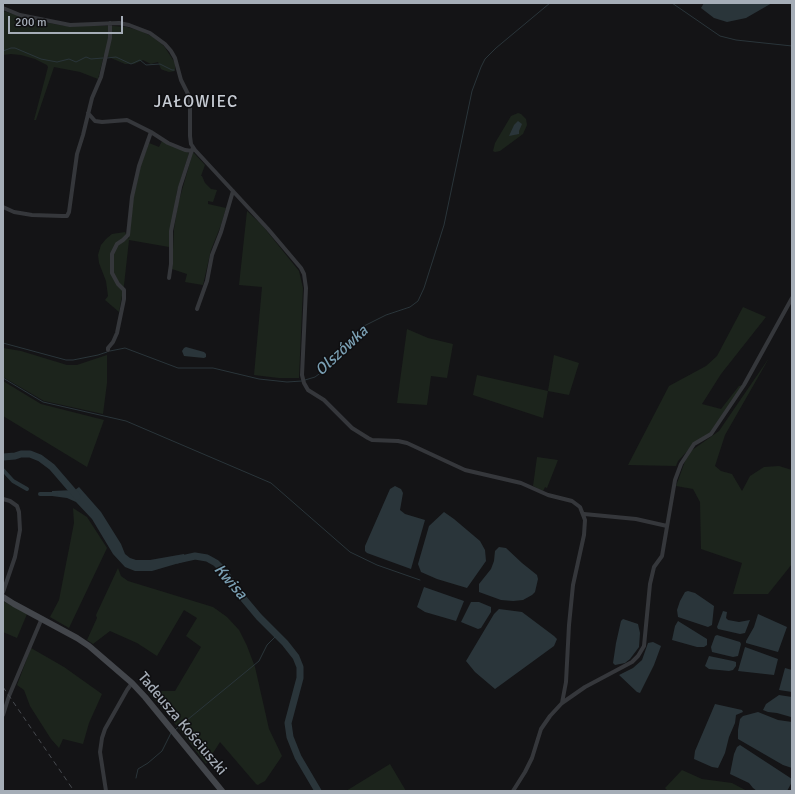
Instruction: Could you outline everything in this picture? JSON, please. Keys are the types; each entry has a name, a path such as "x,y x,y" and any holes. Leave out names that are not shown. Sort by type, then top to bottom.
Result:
{"main road":[{"name":"Tadeusza Kościuszki","path":"3,597 68,632 89,646 132,683 146,696 222,791"}],"street":[{"path":"3,8 20,14 70,25 128,25 142,29 159,39 171,52 175,58 181,80 189,96 190,136 193,149 268,229 301,268 304,274 306,288 302,375 304,383 308,390 324,400 352,428 368,438 378,440 394,440 407,443 465,470 516,481 548,495 569,499 578,504 584,514 584,535 573,585 566,682 562,703"},
{"path":"3,207 14,212 32,215 67,216 70,207 77,154 92,98 101,77 110,38 110,24"},
{"path":"88,113 96,121 127,120 151,132 168,143 185,150 193,149"},
{"path":"108,350 117,333 124,299 124,290 118,284 112,273 112,254 117,244 124,240 128,235 132,197 139,166 151,132"},
{"path":"169,278 171,264 171,231 180,187 193,149"},
{"path":"198,309 212,255 221,232 233,191"},
{"path":"513,791 532,758 541,729 562,703 585,687 632,662 644,646 650,584 654,567 662,556 675,480 681,464 694,444 711,434 744,385 792,298"},
{"path":"3,499 10,501 17,506 19,512 20,530 15,557 3,592"},
{"path":"584,514 636,519 667,526"},
{"path":"3,715 9,696 42,618"},
{"path":"106,791 100,752 102,738 105,729 132,683"}],"shaded area":[{"path":"704,3 772,3 746,18 727,22 714,18 701,8"},
{"path":"3,11 37,21 38,26 43,26 44,22 65,26 127,27 141,31 153,37 164,46 175,63 175,71 169,72 161,69 158,62 151,64 143,60 134,64 125,64 104,55 98,79 80,72 54,67 36,120 34,120 48,67 35,59 21,55 3,55"},
{"path":"518,113 526,119 527,125 523,134 500,151 493,151 495,143 511,116"},
{"path":"518,121 522,124 519,134 509,136 514,125"},
{"path":"162,141 189,153 177,191 169,247 129,240 124,285 119,312 105,300 108,296 106,281 99,263 98,255 101,245 112,234 125,232 129,239 133,200 140,167 149,143 159,147"},
{"path":"193,152 205,165 201,176 205,183 211,189 217,190 213,202 208,201 208,204 226,208 211,250 203,285 185,282 187,274 172,269 174,229 178,204"},
{"path":"247,211 262,225 299,271 303,288 299,378 279,378 254,375 262,287 239,285"},
{"path":"743,307 766,317 721,374 702,404 721,409 739,386 744,385 711,434 694,444 678,461 676,466 628,465 669,386 706,366 717,356"},
{"path":"407,329 428,338 453,344 447,378 431,376 427,405 397,403"},
{"path":"186,347 204,352 206,357 184,356 182,351"},
{"path":"3,348 21,351 67,365 77,365 107,355 107,383 103,414 44,401 3,377"},
{"path":"554,355 579,363 569,395 548,391"},
{"path":"769,358 725,435 715,466 721,471 732,474 742,491 750,476 764,467 779,466 792,470 792,564 768,594 733,594 742,563 701,549 700,502 693,489 676,486 688,453 719,431"},
{"path":"477,375 548,391 543,418 473,395"},
{"path":"3,381 41,404 104,420 87,467 3,416"},
{"path":"537,457 558,460 547,488 545,487 543,491 533,486"},
{"path":"395,486 401,489 403,493 400,510 405,514 425,520 411,569 365,551 365,546 390,489"},
{"path":"79,487 101,512 121,544 125,554 130,558 136,560 150,560 184,554 186,561 152,571 135,571 125,567 113,554 92,519 76,502 67,498 52,496 52,491 75,490"},
{"path":"73,508 87,517 107,548 69,628 50,617 59,600 74,523"},
{"path":"444,512 480,541 485,550 486,561 467,588 437,579 421,572 418,564 429,526"},
{"path":"499,547 506,548 537,575 538,579 535,592 532,595 523,600 513,601 501,600 479,592 479,584 491,569 495,551"},
{"path":"118,568 121,576 128,581 213,607 227,617 239,630 255,667 269,729 282,756 265,781 258,785 256,784 220,742 206,764 147,691 175,691 201,647 186,636 197,618 184,610 157,656 137,643 110,631 93,644 87,640 97,618 96,615"},
{"path":"424,587 464,601 456,621 425,612 417,607"},
{"path":"688,591 695,593 714,606 712,625 708,627 678,617 677,610 680,601 685,592"},
{"path":"3,601 27,614 17,638 3,632"},
{"path":"471,602 479,602 491,607 491,612 481,628 478,629 461,622"},
{"path":"499,609 522,612 557,639 554,646 495,689 475,672 466,661 494,614"},
{"path":"723,611 727,612 726,618 728,620 739,622 750,620 745,633 740,634 718,629 717,627"},
{"path":"758,614 787,627 778,652 746,643 754,627"},
{"path":"623,619 638,624 640,633 639,647 625,663 615,665 613,663 616,643 621,621"},
{"path":"678,621 707,639 707,645 704,647 697,647 672,640 675,626"},
{"path":"717,635 740,642 741,644 738,656 733,657 712,652 711,647 715,636"},
{"path":"653,642 661,646 654,665 640,693 619,675 633,668 642,660 648,643"},
{"path":"745,647 778,659 774,675 738,671"},
{"path":"31,648 64,667 102,694 89,723 83,744 63,739 59,748 51,739 30,706 24,690 17,685"},
{"path":"709,656 736,662 736,666 733,670 729,671 709,669 705,666"},
{"path":"785,668 792,670 792,692 779,690"},
{"path":"779,695 792,697 791,717 763,710 766,704"},
{"path":"715,704 742,710 743,712 736,715 735,723 729,737 725,753 718,768 694,759 695,751"},
{"path":"758,712 778,720 792,722 792,768 783,765 738,739 740,719 743,716"},
{"path":"740,745 792,779 787,791 757,791 749,783 730,774 734,754 737,747"},
{"path":"390,764 406,791 346,791"},
{"path":"682,770 702,779 732,783 747,791 668,791 665,788"}],"waterway":[{"name":"Olszówka","path":"305,380 315,377 326,369 347,342 364,326 386,315 410,307 418,301 424,288 444,225 472,91 481,67 485,59 496,48 550,3"},
{"name":"Olszówka","path":"672,3 720,36 736,40 792,46"},
{"path":"3,51 15,48 41,59 57,62 69,59 76,62 86,57 91,59 103,58"},
{"path":"107,58 116,57 131,64 140,60 146,65 160,64 174,70"},
{"name":"Olszówka","path":"3,343 66,360 73,360 107,352"},
{"name":"Olszówka","path":"110,351 125,348 178,368 213,368 259,379 287,382 302,381"},
{"path":"3,378 43,402 126,421 271,483 350,552 377,565 420,580"},
{"name":"Kwisa","path":"3,457 30,454 40,458 52,467 77,496"},
{"path":"3,470 13,481 27,489"},
{"path":"40,494 56,494"},
{"name":"Kwisa","path":"177,560 195,556 207,558 216,563 224,571 238,592 259,617 285,643 296,657 300,667 300,678 288,723 290,737 298,757 318,791"},
{"path":"175,730 259,661 267,645 277,635"},
{"path":"136,778 138,769 162,751 171,733"}],"railway":[{"path":"3,687 74,791"}],"district":[{"name":"JAŁOWIEC","path":"196,103"}]}
